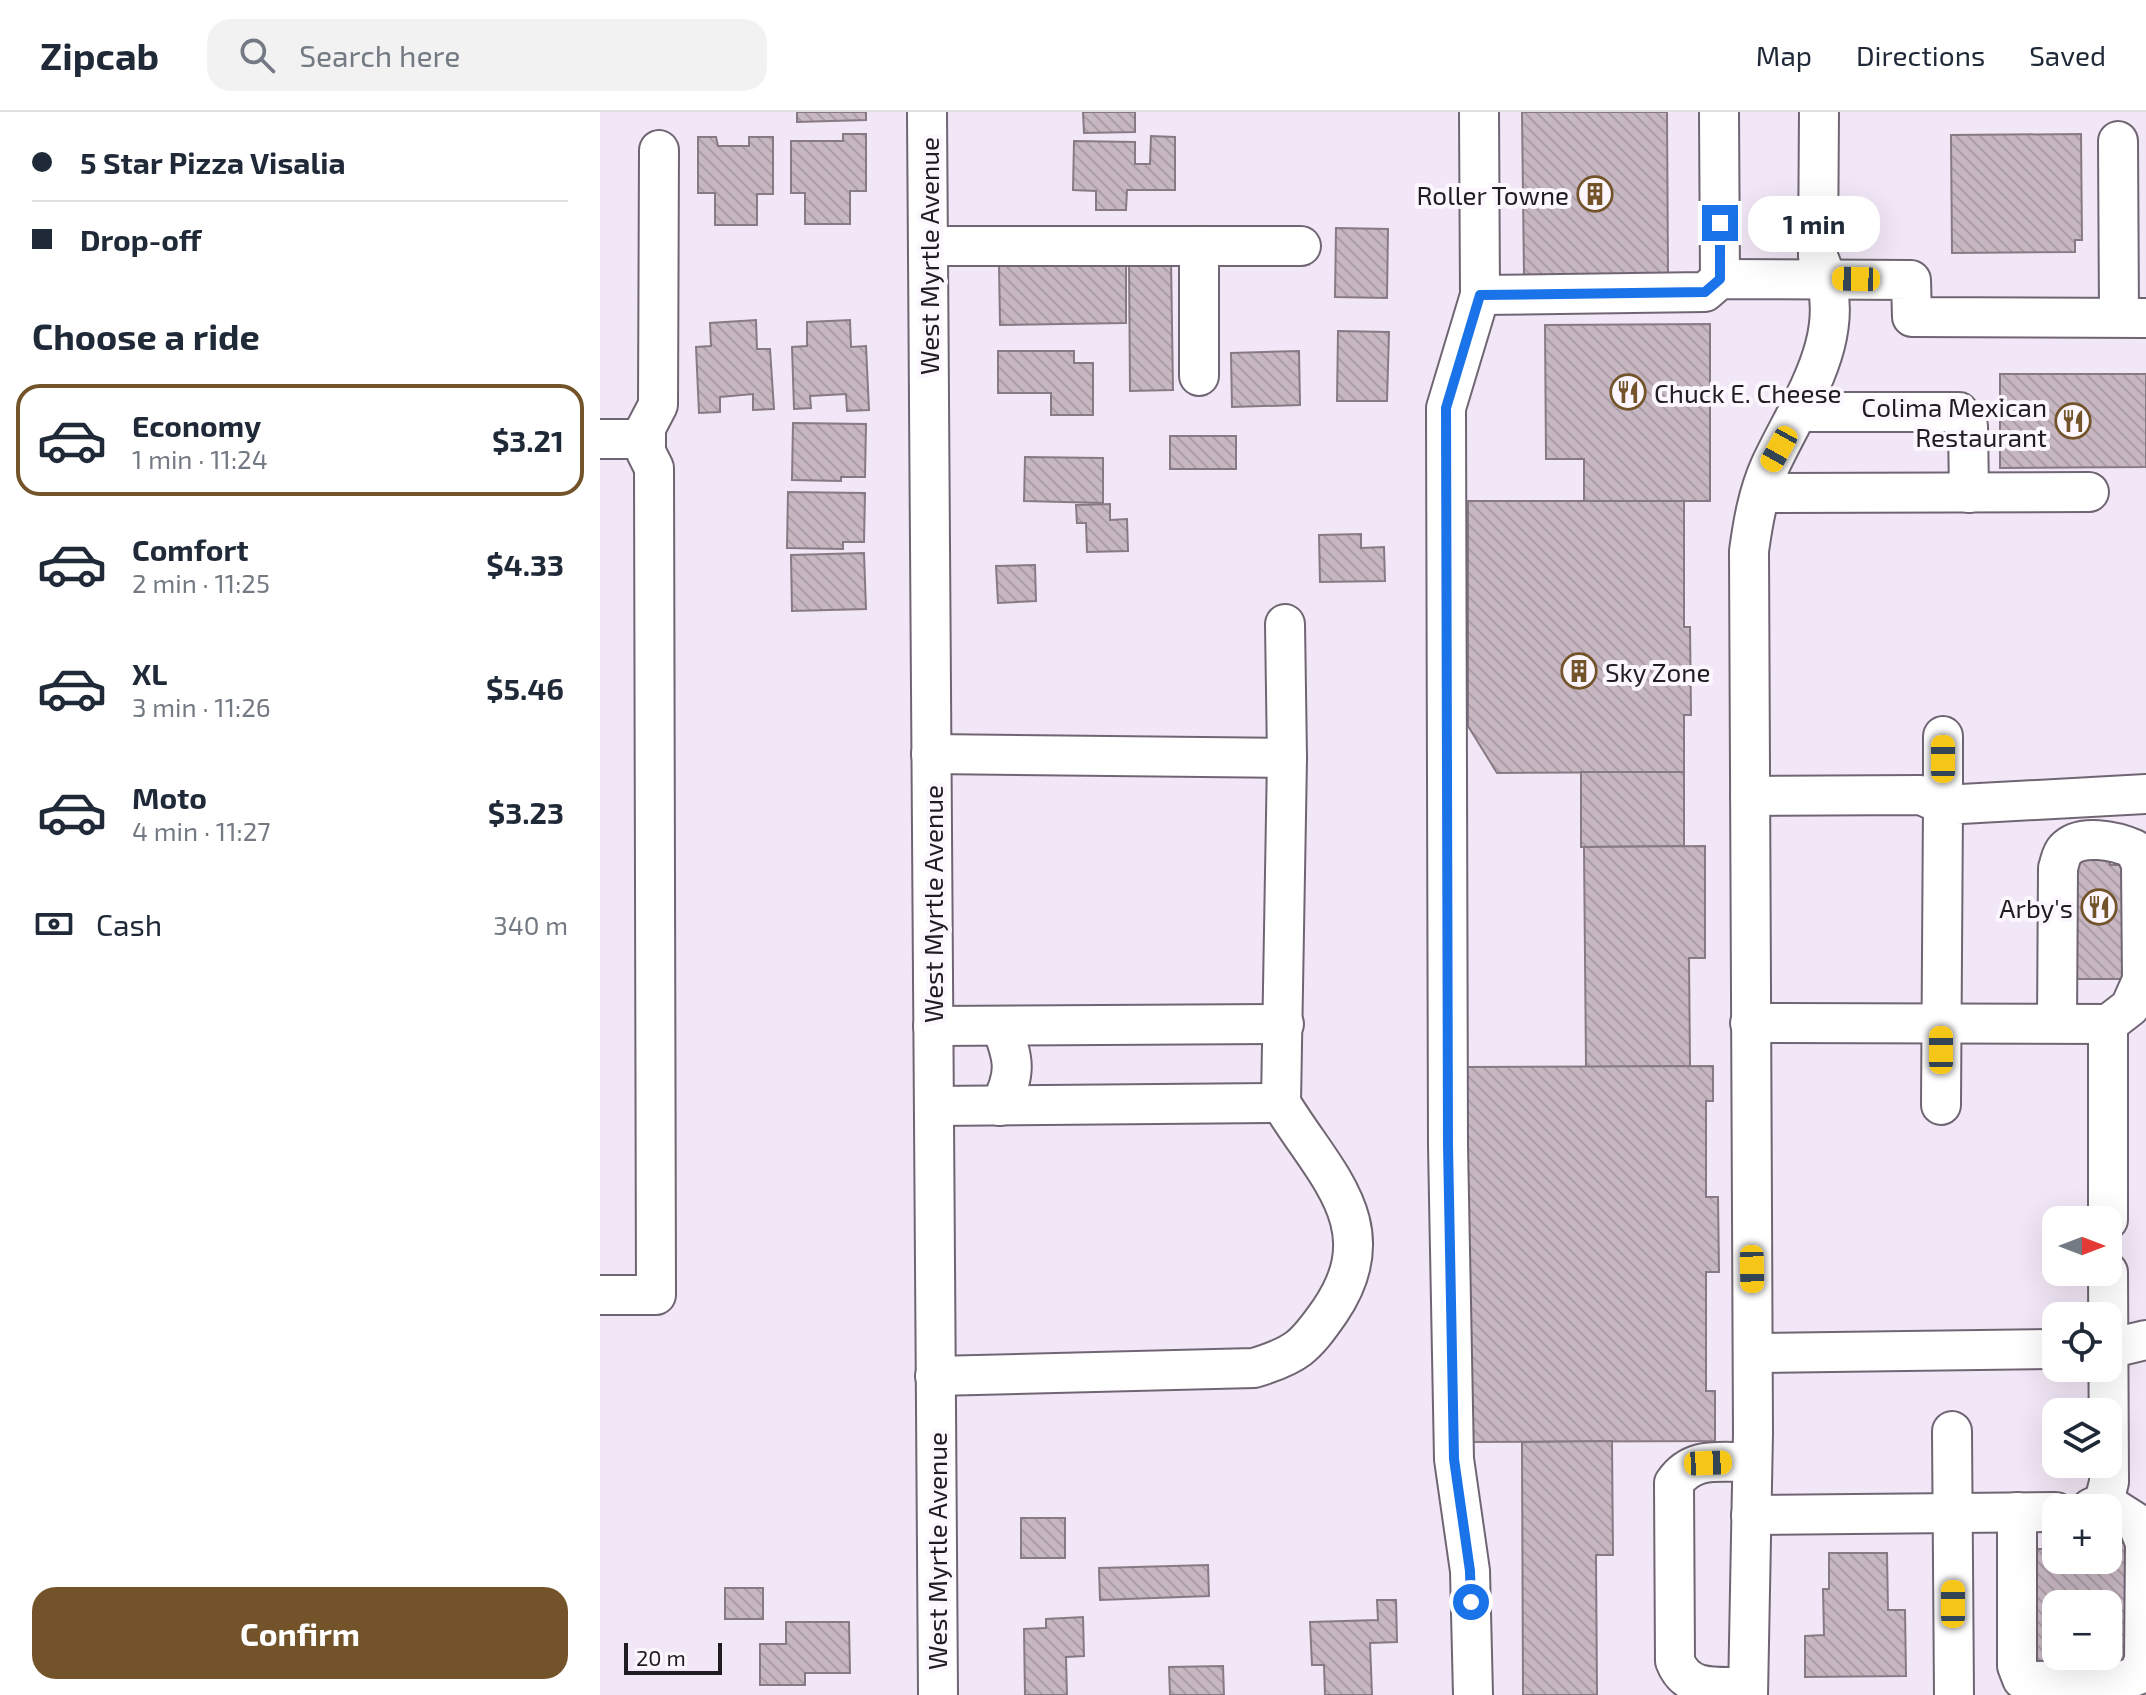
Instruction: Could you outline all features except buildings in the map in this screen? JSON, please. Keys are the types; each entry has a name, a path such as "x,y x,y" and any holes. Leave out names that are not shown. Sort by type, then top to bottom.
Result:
{"street":[{"name":"West Myrtle Avenue","path":"927,112 938,1695"},
{"path":"1473,1695 1470,1571 1453,1443 1448,1129 1446,408 1480,295 1479,112"},
{"path":"1719,112 1720,279"},
{"path":"1752,1462 1693,1464 1674,1483 1675,1661 1680,1675 1694,1684 1748,1691 1752,1462 1753,1353 1749,551 1753,517 1769,468 1800,412 1817,373 1828,332 1829,279 1818,257 1819,112"},
{"path":"1480,295 1705,292 1720,279 1911,280 1912,317 2132,317 2118,141"},
{"path":"600,1295 656,1295 655,484 654,468 646,452 646,428 658,405 659,150"},
{"path":"928,246 1301,246"},
{"path":"1199,246 1199,376"},
{"path":"1800,412 1959,412 1968,426 1969,493"},
{"path":"600,439 646,439"},
{"path":"1761,493 2089,492"},
{"path":"935,1376 1254,1368 1286,1359 1310,1341 1344,1290 1354,1253 1352,1221 1333,1179 1281,1103 1287,758 1285,624"},
{"path":"1941,1105 1943,736"},
{"path":"931,754 1287,758"},
{"path":"1750,796 1921,795 1943,805 2146,794"},
{"path":"1750,1023 2108,1024 2130,1007 2142,980 2141,864 2134,849 2117,841 2074,842 2062,852 2058,868 2057,1023"},
{"path":"933,1026 1284,1024"},
{"path":"2108,1024 2108,1206"},
{"path":"1000,1106 1013,1074 1012,1055 1001,1026"},
{"path":"934,1106 1281,1103"},
{"path":"2122,1346 2146,1340"},
{"path":"1753,1353 2042,1349"},
{"path":"2103,1494 2109,1482 2108,1382"},
{"path":"1952,1431 1954,1695"},
{"path":"2017,1512 2017,1666 2022,1679 2125,1680 2138,1675 2144,1660 2145,1543 2137,1523 2122,1516"},
{"path":"1751,1515 2042,1512"}],"place":[{"name":"Roller Towne","path":"1595,194"},
{"name":"Chuck E. Cheese","path":"1628,392"},
{"name":"Colima Mexican Restaurant","path":"2073,421"},
{"name":"Sky Zone","path":"1579,671"},
{"name":"Arby's","path":"2099,907"}],"route":[{"path":"1471,1602 1470,1571 1454,1459 1448,1145 1446,408 1480,295 1705,292 1720,279 1720,223"}]}
